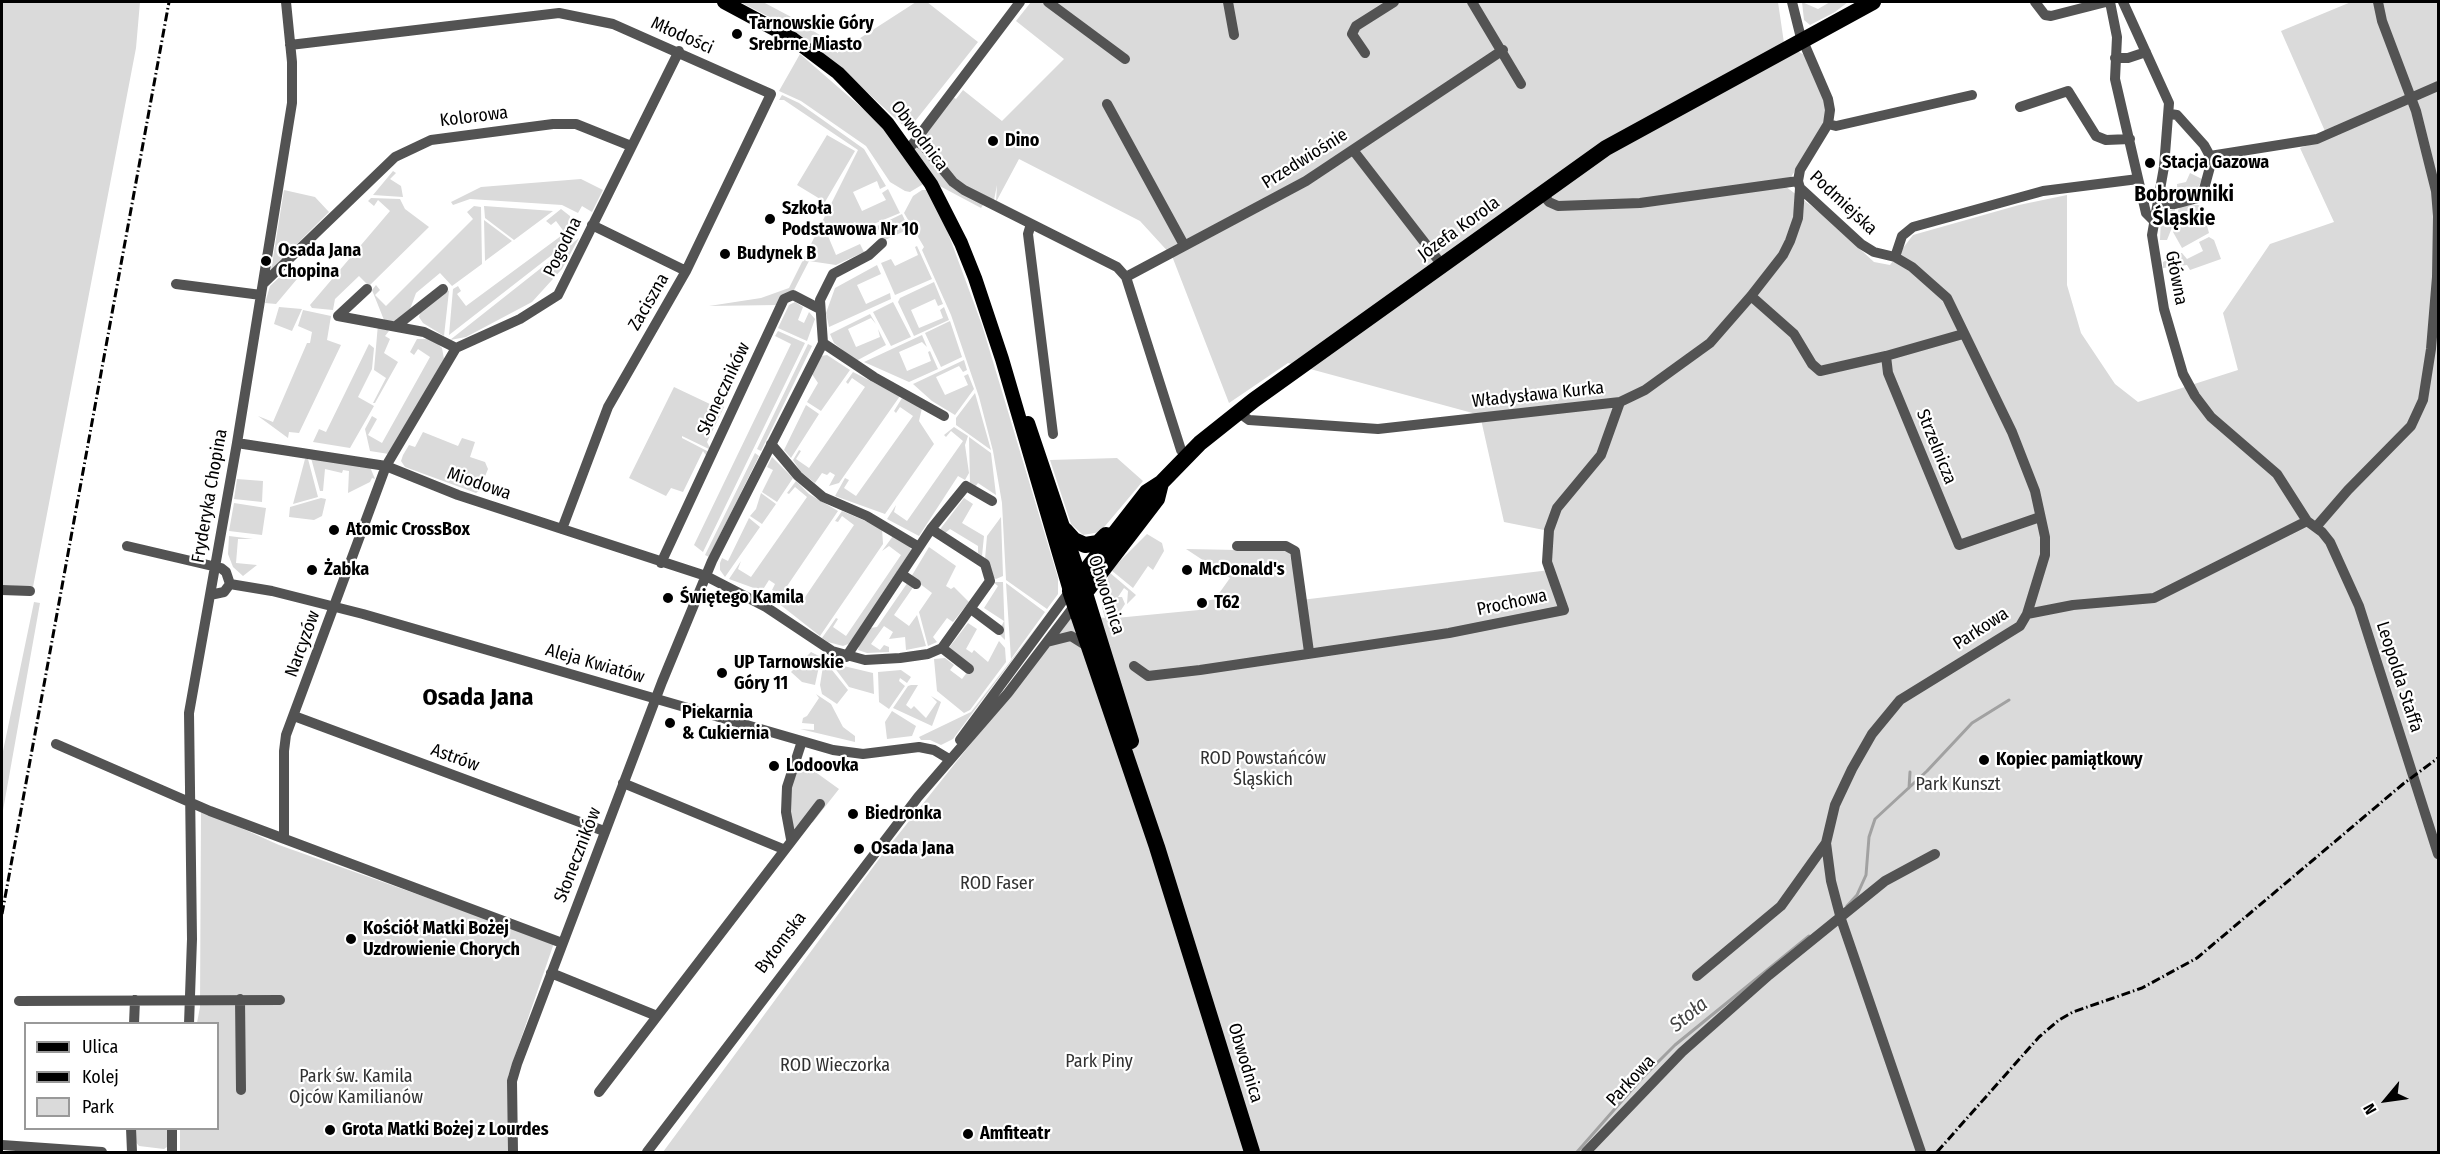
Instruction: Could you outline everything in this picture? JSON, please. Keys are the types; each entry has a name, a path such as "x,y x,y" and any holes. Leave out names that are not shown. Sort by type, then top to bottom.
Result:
{"highway":[{"name":"Józefa Korola","path":"1077,591 1115,531 1147,492 1161,483 1186,456 1238,412 1606,148 1872,2"},
{"name":"Józefa Korola","path":"1077,591 1157,499 1161,483"},
{"path":"1065,530 1079,543 1090,545 1098,543 1115,531"},
{"name":"Obwodnica","path":"1077,591 1089,647 1156,847 1252,1152"},
{"name":"Obwodnica","path":"1077,591 1132,742 1156,847"}],"main road":[{"name":"Obwodnica","path":"724,2 767,23 817,56 864,98 912,146 961,243 1002,359 1077,591"},
{"name":"Obwodnica","path":"1002,359 1041,456 1065,530 1077,591"}],"street":[{"name":"Fryderyka Chopina","path":"189,1022 192,999 189,713 237,443 292,103 286,2"},
{"path":"912,146 1020,2"},
{"path":"1048,2 1125,59"},
{"path":"1228,2 1234,35"},
{"path":"1365,53 1352,34 1356,26 1394,2"},
{"path":"1472,2 1498,53 1521,84"},
{"path":"1791,2 1802,40 1828,99 1830,110 1828,124 1836,126 1972,95"},
{"path":"2035,2 2044,15 2052,16 2108,2 2117,37 2115,79 2146,213 2154,220"},
{"name":"Główna","path":"2123,2 2169,103 2170,114 2152,235 2157,277 2172,337 2187,381 2211,417 2277,474 2312,524"},
{"path":"2312,524 2411,426 2422,400 2435,316 2438,216 2430,164 2412,98 2382,21 2378,2"},
{"name":"Młodości","path":"290,45 559,13 613,24 771,94"},
{"name":"Pogodna","path":"456,348 520,319 558,296 678,51"},
{"path":"2115,58 2128,58 2146,52"},
{"name":"Przedwiośnie","path":"1126,276 1306,181 1498,53"},
{"path":"2210,156 2317,139 2439,86"},
{"path":"2020,107 2068,91 2096,136 2106,140 2130,139"},
{"name":"Zaciszna","path":"562,529 608,407 686,271 771,94"},
{"path":"1107,104 1184,245"},
{"path":"2158,204 2175,204 2198,198 2208,173 2210,156 2190,128 2177,115 2170,114"},
{"name":"Kolorowa","path":"262,290 395,157 431,140 553,124 576,124 631,146"},
{"name":"Władysława Kurka","path":"1238,412 1249,420 1378,429 1620,402 1645,390 1710,343 1783,255 1798,218 1800,170 1828,124"},
{"path":"912,146 923,145 952,183 1117,267 1126,276 1180,450 1186,456"},
{"path":"1353,150 1442,265"},
{"name":"Podmiejska","path":"1542,193 1549,202 1558,206 1640,203 1799,184 1861,244 1874,252 1895,257 1902,236 1913,227 2043,191 2138,179"},
{"path":"1798,218 1821,207"},
{"path":"1031,224 1028,234 1053,434"},
{"path":"592,225 686,271"},
{"path":"882,243 869,255 833,274 822,296 820,309 823,343 874,377 944,416"},
{"path":"1895,257 1912,267 1947,298 2012,432 2035,491 2045,555 2027,614"},
{"path":"176,284 262,290"},
{"path":"367,289 338,316 424,332 456,348 386,466"},
{"path":"396,326 443,289"},
{"name":"Słoneczników","path":"661,563 784,299 793,295 820,309"},
{"path":"1751,296 1794,334 1812,364 1820,371 1886,356 1963,334"},
{"name":"Słoneczników","path":"513,1152 512,1081 604,831 655,698 706,576 823,343"},
{"name":"Strzelnicza","path":"1886,356 1888,373 1959,545 2040,517"},
{"name":"Prochowa","path":"1134,666 1148,676 1449,633 1564,610 1547,562 1549,530 1557,508 1601,455 1620,402"},
{"name":"Miodowa","path":"237,443 386,466 458,495 706,576"},
{"path":"771,444 798,476 824,497 867,516 919,547"},
{"name":"Narcyzów","path":"284,839 284,751 294,716 386,466"},
{"path":"846,657 931,529 966,486 992,501"},
{"name":"Parkowa","path":"1921,1152 1841,919 1831,881 1826,843 1835,805 1872,734 1900,700 2003,638 2020,626 2027,614 2073,605 2154,598 2312,524"},
{"name":"Leopolda Staffa","path":"2312,524 2330,542 2359,606 2439,854"},
{"path":"706,576 766,606 817,643 846,657 884,660 928,654 942,648 990,581 989,572 979,558 931,529"},
{"path":"127,546 215,566 226,572 230,584 224,592 210,594"},
{"path":"1237,546 1286,546 1295,551 1309,652"},
{"path":"901,574 916,584"},
{"name":"Aleja Kwiatów","path":"230,584 272,591 335,607 833,750 863,754 926,748 949,759"},
{"path":"2,590 30,591"},
{"name":"Bytomska","path":"646,1152 870,858 949,759 1008,693 1047,642 1077,591"},
{"name":"Bytomska","path":"949,759 957,743 1077,591"},
{"path":"971,609 999,630"},
{"path":"1047,642 1071,636 1089,647"},
{"path":"942,648 969,669"},
{"name":"Astrów","path":"294,716 604,831"},
{"path":"791,839 786,812 787,787 802,741"},
{"path":"56,744 191,803 562,943"},
{"path":"623,783 783,849"},
{"path":"599,1092 783,849 820,804"},
{"path":"1697,976 1781,906 1826,843"},
{"name":"Parkowa","path":"1589,1151 1682,1052 1769,975 1841,919 1885,881 1935,854"},
{"path":"551,974 657,1016"},
{"path":"240,999 241,1090"},
{"path":"134,1022 135,1000"},
{"path":"18,1001 280,1000"},
{"path":"131,1130 132,1152"},
{"path":"172,1130 172,1152"},
{"path":"2,1145 102,1152"}],"green space":[{"path":"2,2 140,2 136,48 33,587 2,585"},
{"path":"740,2 763,2 795,19 835,45 837,53 916,2 927,2 978,42 908,130 843,70 787,26"},
{"path":"1031,2 1778,2 1784,43 1806,56 1829,114 1817,138 1785,186 1822,214 1874,262 1890,265 1913,235 2019,205 2067,195 2067,285 2081,333 2115,384 2138,402 2238,370 2223,313 2270,244 2334,222 2300,148 2328,138 2281,31 2351,2 2438,2 2438,1152 663,1152 882,855 1075,613 1105,618 1102,607 1109,572 1136,595 1127,604 1128,591 1124,588 1118,597 1122,597 1125,604 1116,618 1199,610 1206,601 1215,599 1230,578 1186,549 1289,551 1301,600 1550,570 1544,530 1504,522 1480,415 1288,363 1229,403 1172,256 1140,221 1019,159 996,202 997,185 994,200 988,198 981,208 921,176 925,183 910,192 905,191 890,182 866,146 801,101 779,91 800,54 884,127 903,153 947,93 956,99 963,90 1002,121 1064,59 1016,21"},
{"path":"1802,2 1818,9 1830,2 1848,2 1835,12 1810,25 1804,20"},
{"path":"782,95 799,103 864,149 886,186 880,189 877,181 853,192 862,211 886,200 882,193 888,189 900,213 859,230 855,222 828,236 836,255 860,244 864,252 836,265 809,261 793,292 777,305 709,306 761,298 789,288 858,150 784,100 779,100"},
{"path":"827,135 855,151 825,202 797,185"},
{"path":"393,171 396,173 390,179 401,186 403,197 373,195"},
{"path":"2190,173 2202,179 2199,186 2194,194 2178,198 2177,184 2186,182"},
{"path":"581,179 603,190 592,212 582,206 578,213 562,205 470,199 453,205 451,202 481,187"},
{"path":"284,190 315,197 329,212 271,270"},
{"path":"922,190 927,190 941,214 982,325 1058,578 1058,594 1047,609 1006,580 1002,503 993,451 979,397 951,315 922,250 924,247 904,213 913,196"},
{"path":"371,198 400,199 405,209 429,227 369,286 359,276 335,299 333,310 312,308 310,305 390,211 378,200 374,206 368,201"},
{"path":"2198,205 2202,207 2209,233 2182,248 2173,232 2178,222 2178,210 2181,206"},
{"path":"474,206 481,207 482,264 452,286 440,273 416,293 409,312 397,323 384,320 372,290 376,285 380,290 375,295 386,306 473,219 467,212"},
{"path":"484,206 553,211 514,240 485,218"},
{"path":"2175,207 2175,220 2167,240 2160,240 2161,217"},
{"path":"561,209 570,216 575,237 449,335 453,289 458,286 461,291 457,294 466,306 565,233 556,221 551,225 546,221"},
{"path":"902,214 909,229 883,241 877,226"},
{"path":"484,220 512,241 485,261"},
{"path":"2209,237 2214,240 2221,259 2190,270 2187,265 2163,268 2163,262 2179,253 2187,259 2203,251 2199,242"},
{"path":"579,238 562,269 532,302 466,337 450,340"},
{"path":"917,246 932,279 895,295 881,263 891,259 895,266 918,255 915,247"},
{"path":"877,265 881,274 857,285 866,304 890,293 891,299 829,327 826,313 835,288"},
{"path":"284,273 297,279 276,304 265,303 270,286"},
{"path":"934,282 943,304 938,306 935,299 911,310 919,328 943,318 940,310 944,307 949,320 914,336 898,302 900,298"},
{"path":"447,290 449,291 444,336 423,323 419,317 420,313"},
{"path":"795,302 803,307 798,320 804,323 809,312 815,319 807,341 778,328 789,305"},
{"path":"893,302 911,337 891,346 873,312"},
{"path":"279,307 302,309 292,331 274,324"},
{"path":"303,310 331,316 327,340 341,345 299,433 289,432 288,438 258,416 273,422 307,343 310,343 312,332 298,326"},
{"path":"870,314 876,324 871,318 848,329 856,347 880,337 878,329 886,345 856,361 834,343 830,334"},
{"path":"950,321 962,357 941,367 925,333"},
{"path":"378,324 389,331 385,336 390,339 384,353 398,362 373,403 386,378 374,370"},
{"path":"778,331 805,343 703,552 694,545 791,344 775,336"},
{"path":"922,335 927,347 922,342 899,352 907,371 931,361 928,352 930,351 938,369 909,382 864,362"},
{"path":"417,339 427,339 437,343 442,348 444,359 389,454 370,451 365,429 372,416 377,419 368,435 382,443 430,357 418,349 414,355 410,352"},
{"path":"369,344 374,348 372,369 358,397 374,406 350,448 313,442 319,429 326,432"},
{"path":"808,344 812,346 761,451 757,449"},
{"path":"827,355 850,370 821,411 807,402 818,383 812,374 821,356"},
{"path":"964,360 967,370 963,372 959,366 936,377 945,395 968,385 964,376 968,374 974,389 955,415 932,401 913,384"},
{"path":"853,372 900,396 839,483 829,486 835,475 830,472 827,475 822,473 815,483 801,472 793,460 799,450 801,451 796,459 809,468 865,387 852,378 848,384 846,382"},
{"path":"674,387 712,405 714,401 724,407 707,442 711,450 682,436 709,452 707,457 703,451 683,492 671,488 666,496 629,478"},
{"path":"975,393 991,450 956,425 956,418"},
{"path":"902,398 922,408 919,421 934,444 885,514 835,496 845,478 849,480 844,488 856,496 913,416 900,407 896,413 894,411"},
{"path":"806,405 819,414 791,458 784,450"},
{"path":"954,427 968,436 965,445 969,473 965,480 958,476 919,536 887,519 896,505 894,512 907,521 963,441 951,431 946,437 944,435"},
{"path":"423,432 458,446 462,438 475,442 470,457 485,462 488,469 479,491 476,493 405,467 401,461 403,455 409,445 415,447"},
{"path":"969,437 991,453 996,495 978,483 975,487 970,484"},
{"path":"755,453 759,456 709,557 705,555"},
{"path":"772,457 793,478 777,502 762,492 773,470 767,467"},
{"path":"311,458 370,467 375,479 372,478 370,482 348,493 349,471 343,470 342,473 325,469 323,491 320,491"},
{"path":"1117,458 1143,481 1100,532 1083,535 1071,524 1050,460"},
{"path":"305,459 308,459 318,497 293,504"},
{"path":"237,479 263,481 262,502 234,499"},
{"path":"796,481 809,494 838,511 781,595 772,590 775,584 769,580 762,591 729,579 741,561 738,569 751,577 807,497 795,487 789,494 787,493"},
{"path":"761,493 776,504 762,524 750,516 756,509"},
{"path":"321,498 326,499 322,516 314,520 289,517 290,507"},
{"path":"964,498 973,504 962,523 984,536 982,556 978,553 978,546 950,529 944,534 938,532"},
{"path":"234,503 266,508 262,535 229,531"},
{"path":"842,511 882,528 883,544 820,636 778,603 787,591 790,592 786,598 799,606 854,525 842,516 838,522 835,521"},
{"path":"1001,517 1003,576 996,579 992,577 985,559 987,536"},
{"path":"749,518 760,527 725,577 720,570 722,558 728,561"},
{"path":"1147,534 1162,543 1164,551 1153,570 1148,566 1133,588 1111,570"},
{"path":"229,536 253,539 238,539 236,563 257,565 243,576 233,567 228,554"},
{"path":"893,536 909,545 911,550 851,643 843,646 828,642 822,638 836,618 838,619 833,627 846,636 901,555 889,546 882,551"},
{"path":"929,547 956,566 946,586 951,589 954,587 969,602 953,622 947,618 933,637 937,642 928,646 919,612 932,593 911,577"},
{"path":"908,582 914,586 894,615 909,626 917,615 926,646 906,650 905,637 889,639 893,632 884,626 871,644 880,650 884,645 889,647 889,652 867,653 858,650 860,642 870,628 877,627"},
{"path":"993,582 1003,582 1005,640 998,633 1004,621 984,608 998,586"},
{"path":"1006,583 1045,612 1011,659"},
{"path":"34,602 40,603 2,816 2,756"},
{"path":"1046,615 953,739 941,745 930,740 921,740 919,737 971,712"},
{"path":"968,623 977,629 966,649 972,653 974,650 988,662 999,641 1005,648 1006,662 970,710 964,713 937,691 934,659 945,658 954,665 950,670 962,679 971,667 948,649"},
{"path":"811,652 821,657 815,685 802,682 791,672"},
{"path":"824,660 848,690 837,704 822,694 820,685"},
{"path":"831,663 873,673 874,694 849,687"},
{"path":"901,670 911,677 907,683 900,678 899,681 905,686 889,709 879,702 878,672"},
{"path":"911,685 918,685 906,705 911,709 914,706 926,718 937,702 931,696 941,702 932,726 893,708"},
{"path":"816,694 831,704 843,727 855,736 855,742 800,729 814,730 814,724 802,723 803,718 807,716 819,698"},
{"path":"892,711 916,726 912,736 887,739 885,722"},
{"path":"797,763 814,771 839,789 813,822 793,833 789,811 790,787"},
{"name":"Park św. Kamila Ojców Kamilianów","path":"201,810 279,845 554,943 508,1076 508,1152 180,1152 180,1130 219,1130 219,1022 197,1022 200,1007"},
{"path":"134,1130 167,1130 167,1147 164,1149 139,1146 135,1141"}],"waterway":[{"name":"Stoła","path":"1847,906 1857,895 1866,875 1869,837 1875,819 1927,771 1972,723 2009,700"},
{"path":"1909,788 1910,772"},
{"name":"Stoła","path":"1577,1152 1642,1078 1675,1045 1809,936"}],"railway":[{"path":"2,914 169,2"},
{"path":"1937,1152 2039,1037 2059,1020 2073,1012 2142,988 2197,958 2403,784 2438,758"}],"place":[{"name":"Tarnowskie Góry Srebrne Miasto","path":"737,34"},
{"name":"Dino","path":"993,141"},
{"name":"Stacja Gazowa","path":"2150,163"},
{"name":"Szkoła Podstawowa Nr 10","path":"770,219"},
{"name":"Budynek B","path":"725,254"},
{"name":"Osada Jana Chopina","path":"266,261"},
{"name":"Atomic CrossBox","path":"334,530"},
{"name":"Żabka","path":"312,570"},
{"name":"McDonald's","path":"1187,570"},
{"name":"Świętego Kamila","path":"668,598"},
{"name":"T62","path":"1202,603"},
{"name":"UP Tarnowskie Góry 11","path":"722,673"},
{"name":"Piekarnia & Cukiernia","path":"670,723"},
{"name":"Kopiec pamiątkowy","path":"1984,760"},
{"name":"Lodoovka","path":"774,766"},
{"name":"Biedronka","path":"853,814"},
{"name":"Osada Jana","path":"859,849"},
{"name":"Kościół Matki Bożej Uzdrowienie Chorych","path":"351,939"},
{"name":"Grota Matki Bożej z Lourdes","path":"330,1130"},
{"name":"Amfiteatr","path":"968,1134"}],"district":[{"name":"Bobrowniki Śląskie","path":"2184,207"},
{"name":"Osada Jana","path":"478,698"}],"park label":[{"name":"ROD Powstańców Śląskich","path":"1263,769"},
{"name":"Park Kunszt","path":"1958,785"},
{"name":"ROD Faser","path":"997,884"},
{"name":"Park Piny","path":"1099,1062"},
{"name":"ROD Wieczorka","path":"835,1066"}]}
